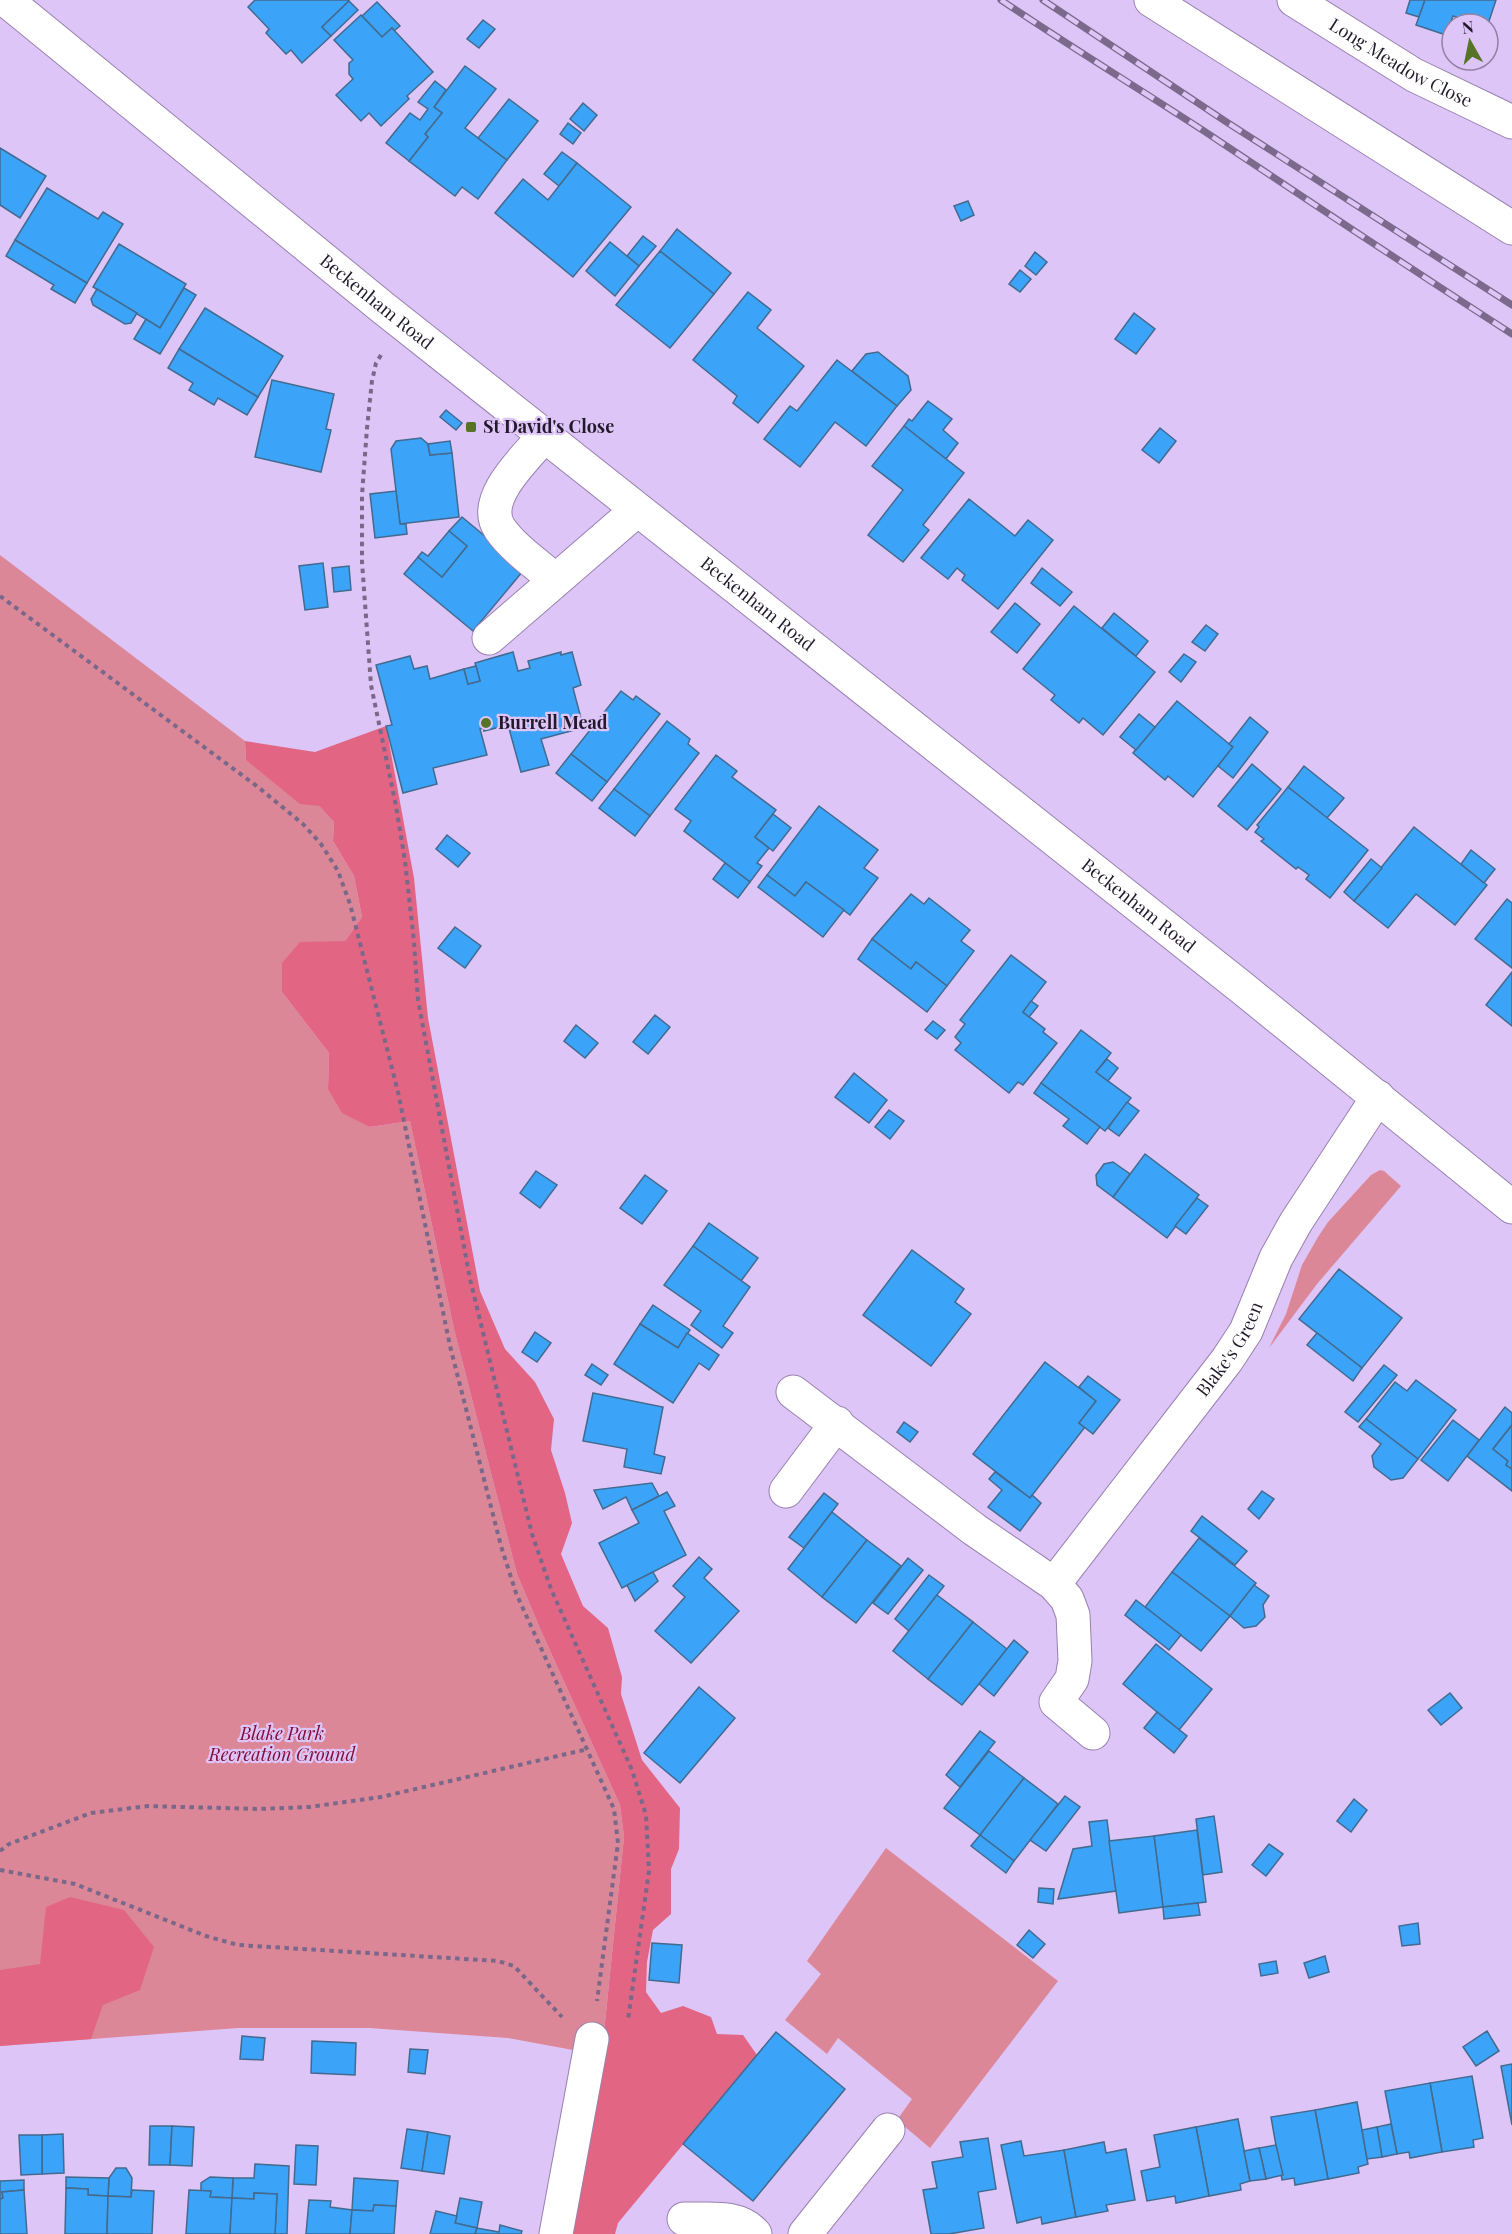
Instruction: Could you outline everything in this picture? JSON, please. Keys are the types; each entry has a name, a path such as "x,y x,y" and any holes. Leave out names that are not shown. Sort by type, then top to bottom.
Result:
{"main road":[{"name":"Beckenham Road","path":"6,0 401,322 1378,1097 1512,1207"},
{"path":"1151,0 1512,228"},
{"name":"Long Meadow Close","path":"1294,0 1414,75 1511,119"},
{"path":"545,435 497,496 494,513 496,522 506,537 555,580"},
{"path":"489,638 638,510"},
{"name":"Blake's Green","path":"1054,1584 1227,1360 1246,1330 1276,1258 1296,1222 1378,1097"},
{"path":"793,1392 975,1530 1054,1584 1067,1599 1073,1615 1075,1661 1071,1678 1056,1702 1093,1733"},
{"path":"786,1491 837,1424"},
{"path":"556,2234 580,2030"},
{"path":"805,2234 888,2130"},
{"path":"684,2219 735,2220 748,2226 755,2234"}],"path":[{"path":"401,322 376,363 367,428 362,495 362,562 371,685 405,861 418,1000 470,1279 484,1337 532,1534 551,1589 632,1770 646,1815 649,1871 628,2024"},
{"path":"0,596 258,787 303,824 321,844 338,871 350,904 398,1092 450,1346 501,1546 516,1593 614,1809 618,1843 580,2030"},
{"path":"0,1851 9,1844 92,1813 148,1806 258,1809 309,1807 381,1797 588,1749"},
{"path":"0,1870 75,1884 206,1936 238,1945 498,1961 514,1966 580,2030"}],"green space":[{"name":"Blake Park Recreation Ground","path":"0,555 245,741 246,760 319,806 334,822 333,841 354,876 362,917 345,941 282,992 329,1053 328,1089 370,1127 410,1121 454,1329 517,1574 620,1805 624,1837 602,2052 573,2050 508,2038 369,2028 238,2028 0,2046"},
{"path":"1380,1170 1401,1186 1317,1284 1269,1348 1286,1314 1302,1265 1318,1237 1328,1222 1371,1175"},
{"path":"886,1848 1058,1981 930,2148 897,2120 912,2099 838,2038 827,2054 785,2020 821,1974 807,1961"}],"shaded area":[{"path":"386,726 414,878 428,1018 480,1291 505,1349 535,1382 554,1419 551,1450 572,1523 561,1554 583,1606 608,1628 622,1677 621,1694 642,1760 680,1808 679,1849 671,1869 671,1914 653,1930 647,1962 646,1992 661,2013 683,2006 711,2017 717,2034 743,2035 757,2055 618,2223 615,2234 572,2234 602,2052 624,1837 620,1805 517,1574 454,1329 410,1121 370,1127 342,1113 328,1089 329,1053 282,992 282,963 300,942 345,941 362,917 354,876 333,841 334,822 319,806 300,804 246,760 245,741 315,752"},
{"path":"70,1897 124,1910 154,1947 140,1990 103,2005 91,2039 0,2046 0,1970 40,1964 46,1907"}],"building":[{"path":"255,0 349,1 322,27 331,36 302,63 291,50 286,54 266,33 269,29 248,7"},
{"path":"1410,0 1425,0 1419,17 1406,13"},
{"path":"1425,0 1496,0 1492,12 1440,12 1440,33 1416,25"},
{"path":"349,1 358,10 331,36 322,27"},
{"path":"377,2 400,26 394,31 392,28 382,37 362,16"},
{"path":"361,15 382,37 392,28 433,72 407,96 409,99 381,126 369,113 361,121 336,95 353,79 349,74 349,63 353,60 334,40"},
{"path":"483,20 495,29 479,48 467,39"},
{"path":"465,66 496,89 465,128 507,160 478,199 462,187 455,196 409,161 428,137 425,134 442,113 434,107"},
{"path":"435,81 446,90 434,107 442,113 425,134 428,137 409,161 386,143 410,113 420,120 428,109 418,102"},
{"path":"509,99 538,121 507,160 478,138"},
{"path":"583,103 597,115 584,131 570,119"},
{"path":"568,123 581,133 573,144 560,134"},
{"path":"0,148 46,176 20,218 0,205"},
{"path":"562,152 577,163 559,186 544,174"},
{"path":"577,163 631,207 573,277 495,213 523,179 548,200"},
{"path":"47,188 98,219 103,212 123,224 87,283 15,240"},
{"path":"968,201 974,215 961,221 954,206"},
{"path":"677,229 731,273 714,294 660,251"},
{"path":"643,236 656,246 639,266 627,256"},
{"path":"15,240 87,283 75,303 51,289 54,285 6,256"},
{"path":"610,242 639,266 615,296 586,271"},
{"path":"119,244 186,284 160,328 93,287"},
{"path":"660,251 714,294 670,348 616,305"},
{"path":"1035,252 1047,262 1036,275 1025,266"},
{"path":"1020,270 1031,279 1020,292 1009,284"},
{"path":"184,288 196,295 160,354 134,339 146,319 160,328"},
{"path":"97,289 137,313 131,323 125,324 93,305 91,299"},
{"path":"748,292 771,310 757,328 804,366 758,423 733,403 737,396 693,360"},
{"path":"205,308 283,356 258,397 179,349"},
{"path":"1134,313 1155,329 1136,354 1115,339"},
{"path":"179,349 258,397 247,415 218,398 214,405 189,390 193,383 168,368"},
{"path":"878,352 908,376 911,390 897,406 852,371 866,354"},
{"path":"837,360 897,406 866,446 835,422 800,467 764,439 790,406 797,411"},
{"path":"272,380 334,394 326,429 331,430 321,472 255,457"},
{"path":"928,401 952,419 943,430 958,443 946,459 904,426 909,419 912,421"},
{"path":"446,410 462,423 456,430 440,417"},
{"path":"904,426 964,473 923,525 929,530 903,562 868,535 903,490 872,466"},
{"path":"1160,428 1176,441 1159,463 1142,450"},
{"path":"421,438 428,444 430,455 452,453 459,517 400,524 391,449 396,441"},
{"path":"450,441 452,453 430,455 428,444"},
{"path":"396,491 400,524 406,524 407,534 375,538 370,494"},
{"path":"969,499 1015,536 1028,520 1053,540 998,609 962,580 965,575 957,568 948,579 921,558"},
{"path":"462,517 498,547 528,565 473,631 404,574 418,557 442,577 467,546 449,531"},
{"path":"449,531 467,546 442,577 418,557 422,552 428,556"},
{"path":"323,563 328,607 305,610 299,566"},
{"path":"349,566 351,590 334,592 332,568"},
{"path":"1042,568 1072,592 1060,606 1031,583"},
{"path":"1015,603 1040,624 1017,653 991,632"},
{"path":"1074,606 1155,672 1103,735 1083,718 1079,723 1051,700 1055,695 1023,669"},
{"path":"1114,613 1148,641 1136,656 1102,628"},
{"path":"1206,625 1218,634 1205,651 1192,642"},
{"name":"Burrell Mead","path":"513,652 518,671 530,668 528,661 561,652 561,655 572,652 581,685 573,688 582,722 578,729 541,739 549,765 521,772 508,725 484,731 483,728 480,729 487,755 433,768 437,784 403,793 386,726 392,725 376,665 410,656 414,669 427,666 430,679 464,669 468,684 480,681 475,663"},
{"path":"1184,654 1196,662 1181,682 1169,672"},
{"path":"476,666 480,681 468,684 464,669"},
{"path":"621,691 633,700 636,696 660,714 607,782 571,754"},
{"path":"1177,701 1233,747 1193,797 1168,776 1165,780 1133,753"},
{"path":"1139,714 1155,727 1136,750 1120,737"},
{"path":"1250,717 1268,732 1233,778 1218,766 1233,747 1229,744"},
{"path":"667,721 690,739 688,744 699,753 650,816 614,789"},
{"path":"571,754 607,782 592,801 556,773"},
{"path":"716,755 737,771 732,777 776,810 755,837 769,848 757,863 762,866 750,882 684,831 691,821 675,809"},
{"path":"1252,764 1281,789 1247,830 1218,806"},
{"path":"1304,766 1344,798 1327,818 1288,787"},
{"path":"1288,787 1368,850 1330,898 1306,879 1309,875 1298,867 1296,869 1261,841 1264,839 1255,832 1259,827 1257,825"},
{"path":"614,789 650,816 635,836 599,808"},
{"path":"819,806 878,850 864,868 878,878 850,915 806,882 795,896 767,875"},
{"path":"773,814 791,828 773,851 755,837"},
{"path":"1414,827 1487,885 1455,925 1416,894 1388,928 1354,901"},
{"path":"447,835 470,853 458,867 436,849"},
{"path":"1471,850 1495,869 1484,883 1461,864"},
{"path":"1371,859 1382,868 1354,901 1344,892"},
{"path":"725,863 750,882 738,898 713,879"},
{"path":"767,875 795,896 806,882 844,910 823,937 758,887"},
{"path":"911,894 924,904 929,898 970,930 961,941 974,951 947,986 916,962 911,969 872,939"},
{"path":"1507,899 1512,903 1512,968 1475,939"},
{"path":"455,927 481,946 465,968 438,948"},
{"path":"872,939 911,969 916,962 947,986 927,1012 858,959"},
{"path":"1011,955 1046,982 1023,1012 1045,1029 1043,1032 1057,1043 1023,1085 1018,1082 1009,1093 955,1050 961,1043 955,1037 965,1024 960,1020"},
{"path":"1512,972 1512,1026 1486,1005"},
{"path":"1031,1001 1038,1006 1029,1017 1023,1012"},
{"path":"655,1015 670,1027 648,1054 633,1042"},
{"path":"933,1021 945,1030 937,1039 925,1030"},
{"path":"576,1025 598,1043 585,1058 564,1041"},
{"path":"1081,1030 1111,1053 1096,1072 1131,1098 1105,1131 1041,1083"},
{"path":"1107,1059 1118,1068 1108,1081 1096,1072"},
{"path":"854,1073 887,1100 869,1123 835,1097"},
{"path":"1041,1083 1100,1127 1087,1144 1063,1126 1069,1119 1034,1093"},
{"path":"1127,1102 1139,1111 1119,1136 1108,1128"},
{"path":"889,1110 904,1121 890,1139 875,1127"},
{"path":"1145,1154 1199,1195 1167,1238 1113,1197"},
{"path":"1113,1162 1130,1174 1113,1197 1097,1185 1096,1175 1104,1164"},
{"path":"536,1171 557,1185 540,1208 520,1193"},
{"path":"645,1175 667,1191 642,1224 620,1208"},
{"path":"1197,1198 1208,1206 1186,1234 1175,1226"},
{"path":"709,1223 758,1258 741,1281 693,1246"},
{"path":"693,1246 750,1287 723,1326 733,1333 722,1348 691,1325 701,1311 664,1285"},
{"path":"912,1250 964,1289 955,1302 971,1314 931,1366 863,1315"},
{"path":"1339,1269 1402,1318 1362,1368 1299,1319"},
{"path":"653,1305 690,1330 678,1348 640,1324"},
{"path":"640,1324 678,1348 687,1333 719,1355 709,1370 699,1363 673,1403 614,1364"},
{"path":"535,1332 551,1343 537,1362 522,1352"},
{"path":"1317,1333 1362,1368 1353,1381 1307,1345"},
{"path":"1045,1362 1096,1401 1079,1423 1085,1427 1030,1498 973,1454"},
{"path":"592,1364 608,1375 601,1385 585,1375"},
{"path":"1384,1365 1397,1375 1358,1422 1345,1412"},
{"path":"1088,1376 1120,1400 1093,1434 1079,1423 1096,1401 1079,1387"},
{"path":"1416,1380 1456,1410 1418,1459 1366,1419 1395,1382 1407,1391"},
{"path":"593,1393 663,1407 654,1454 665,1457 661,1474 624,1467 627,1449 583,1441"},
{"path":"1505,1407 1512,1413 1512,1425 1493,1449 1508,1461 1506,1465 1512,1469 1512,1491 1467,1456"},
{"path":"1366,1419 1418,1459 1403,1478 1391,1480 1374,1467 1372,1456 1381,1444 1359,1427"},
{"path":"1453,1420 1479,1440 1448,1481 1421,1460"},
{"path":"904,1422 918,1432 910,1442 897,1432"},
{"path":"1512,1425 1512,1469 1506,1465 1508,1461 1493,1449"},
{"path":"995,1472 1030,1498 1032,1495 1041,1503 1020,1531 988,1507 1002,1490 989,1479"},
{"path":"652,1483 659,1496 632,1510 626,1497 603,1509 594,1490"},
{"path":"1262,1491 1274,1499 1259,1519 1248,1509"},
{"path":"667,1492 675,1506 664,1511 686,1555 622,1588 599,1543 639,1523 632,1510"},
{"path":"824,1493 838,1504 804,1548 789,1537"},
{"path":"832,1512 867,1540 822,1597 788,1569"},
{"path":"1202,1516 1247,1551 1235,1565 1191,1531"},
{"path":"1199,1538 1256,1583 1230,1616 1172,1572"},
{"path":"867,1540 901,1566 856,1623 822,1597"},
{"path":"699,1557 712,1569 704,1578 739,1611 691,1663 655,1631 685,1597 673,1586"},
{"path":"908,1558 923,1570 888,1614 873,1603"},
{"path":"653,1572 658,1581 635,1601 627,1585"},
{"path":"1172,1572 1230,1616 1201,1651 1145,1607"},
{"path":"929,1575 944,1586 909,1631 895,1619"},
{"path":"1254,1585 1269,1596 1263,1605 1265,1617 1256,1626 1244,1628 1230,1616"},
{"path":"937,1595 973,1622 928,1679 893,1651"},
{"path":"1136,1600 1181,1635 1169,1650 1125,1615"},
{"path":"973,1622 1007,1649 962,1705 928,1679"},
{"path":"1014,1640 1028,1652 994,1696 979,1684"},
{"path":"1156,1644 1212,1689 1179,1730 1123,1684"},
{"path":"699,1687 735,1718 680,1783 644,1753"},
{"path":"1450,1693 1462,1708 1441,1725 1428,1710"},
{"path":"1157,1712 1187,1736 1174,1753 1144,1728"},
{"path":"980,1731 995,1742 960,1787 946,1775"},
{"path":"989,1751 1024,1778 980,1835 944,1808"},
{"path":"1024,1778 1058,1804 1014,1861 980,1835"},
{"path":"1065,1796 1080,1807 1046,1851 1030,1840"},
{"path":"1354,1799 1367,1810 1351,1832 1337,1821"},
{"path":"1214,1816 1222,1872 1203,1875 1196,1819"},
{"path":"1107,1820 1116,1891 1058,1899 1073,1849 1092,1846 1089,1822"},
{"path":"1197,1830 1206,1902 1163,1907 1154,1836"},
{"path":"980,1835 1014,1861 1006,1873 971,1846"},
{"path":"1154,1836 1163,1907 1119,1913 1109,1841"},
{"path":"1269,1844 1283,1854 1266,1876 1252,1865"},
{"path":"1039,1888 1054,1889 1053,1904 1038,1902"},
{"path":"1198,1903 1200,1915 1164,1919 1163,1907"},
{"path":"1418,1923 1420,1944 1402,1946 1399,1926"},
{"path":"1029,1930 1045,1944 1033,1958 1017,1945"},
{"path":"652,1943 682,1945 679,1983 649,1980"},
{"path":"1325,1956 1329,1972 1309,1978 1304,1963"},
{"path":"1276,1961 1278,1973 1261,1976 1259,1964"},
{"path":"1487,2031 1499,2051 1476,2066 1463,2047"},
{"path":"776,2032 845,2089 753,2201 683,2144"},
{"path":"242,2036 265,2038 263,2060 240,2059"},
{"path":"312,2041 356,2043 355,2075 311,2073"},
{"path":"410,2049 428,2050 425,2074 408,2072"},
{"path":"1512,2064 1512,2125 1501,2066"},
{"path":"1472,2076 1483,2138 1473,2140 1474,2147 1442,2152 1430,2083"},
{"path":"1430,2083 1442,2152 1410,2158 1409,2152 1397,2154 1385,2091"},
{"path":"1357,2102 1368,2164 1358,2167 1359,2173 1328,2179 1315,2110"},
{"path":"1315,2110 1328,2179 1295,2185 1294,2178 1282,2180 1271,2117"},
{"path":"1238,2119 1250,2181 1240,2184 1241,2190 1209,2196 1196,2127"},
{"path":"1391,2124 1397,2154 1382,2157 1377,2127"},
{"path":"150,2126 172,2126 170,2165 149,2165"},
{"path":"172,2126 194,2127 192,2166 170,2165"},
{"path":"1196,2127 1209,2196 1176,2203 1175,2196 1147,2201 1141,2171 1160,2167 1154,2135"},
{"path":"1377,2127 1382,2157 1367,2159 1362,2130"},
{"path":"407,2129 428,2132 422,2171 401,2168"},
{"path":"428,2132 450,2136 444,2174 422,2171"},
{"path":"63,2134 64,2173 42,2174 42,2135"},
{"path":"19,2135 42,2135 42,2174 21,2175"},
{"path":"988,2138 996,2189 978,2192 984,2228 949,2234 931,2234 923,2190 937,2188 932,2162 963,2157 960,2142"},
{"path":"1021,2141 1024,2156 1064,2150 1076,2217 1042,2224 1041,2217 1017,2223 1001,2145"},
{"path":"1104,2142 1106,2153 1126,2149 1135,2200 1106,2205 1108,2211 1076,2217 1064,2150"},
{"path":"296,2145 318,2146 316,2185 294,2184"},
{"path":"1276,2145 1283,2175 1266,2179 1259,2148"},
{"path":"1259,2148 1266,2179 1250,2181 1244,2151"},
{"path":"255,2164 289,2166 287,2234 275,2234 277,2194 254,2193 254,2199 232,2198 233,2178 254,2178"},
{"path":"116,2168 126,2168 132,2178 131,2197 108,2196 109,2178"},
{"path":"66,2177 109,2178 108,2196 88,2195 88,2189 66,2188"},
{"path":"210,2177 233,2178 232,2198 210,2197 211,2191 201,2191 201,2183"},
{"path":"354,2178 398,2181 396,2206 374,2205 373,2211 352,2210"},
{"path":"24,2180 24,2190 2,2192 3,2198 0,2199 0,2181"},
{"path":"66,2188 88,2189 88,2195 108,2196 107,2234 65,2234"},
{"path":"24,2190 27,2234 0,2234 2,2192"},
{"path":"132,2190 154,2191 152,2234 107,2234 108,2196 131,2197"},
{"path":"189,2190 211,2191 210,2197 232,2198 230,2234 186,2234"},
{"path":"254,2193 277,2194 275,2234 230,2234 232,2198 254,2199"},
{"path":"460,2198 482,2202 477,2228 455,2223"},
{"path":"309,2200 331,2201 330,2207 352,2210 350,2234 306,2234"},
{"path":"374,2205 396,2206 394,2234 350,2234 352,2210 373,2211"},
{"path":"436,2211 457,2216 455,2223 477,2228 475,2234 430,2234"},
{"path":"500,2225 522,2231 521,2234 475,2234 477,2228 499,2232"}],"railway":[{"path":"1001,0 1512,334"},
{"path":"1043,0 1228,123 1512,305"}],"place":[{"name":"St David's Close","path":"471,427"},
{"name":"Burrell Mead","path":"486,723"}]}
